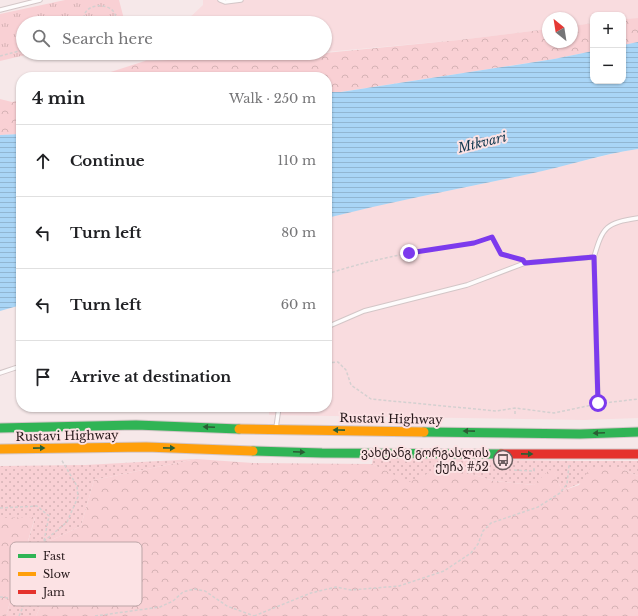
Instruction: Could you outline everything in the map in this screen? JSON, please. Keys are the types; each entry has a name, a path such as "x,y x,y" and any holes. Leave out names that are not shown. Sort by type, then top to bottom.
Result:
{"highway":[{"name":"Rustavi Highway","path":"0,428 136,425 275,430 580,434 638,432"},
{"name":"Rustavi Highway","path":"0,449 146,447 322,453 423,452 570,455 638,454"}],"lane":[{"path":"0,10 40,0"},
{"path":"220,0 225,2 241,0"},
{"path":"598,403 594,257 600,236 606,228 618,221 638,218"},
{"path":"332,325 364,311 467,285 525,263 594,257"},
{"path":"0,374 16,368"},
{"path":"275,430 278,412"}],"path":[{"path":"84,16 84,13 90,4"},
{"path":"114,8 116,16"},
{"path":"0,56 16,52"},
{"path":"332,272 364,262 409,253 474,243 492,237 501,254 515,256 523,260 525,263"},
{"path":"332,363 338,362 346,370 351,385 371,399 496,411 515,408 554,413 598,403 638,399"},
{"path":"515,408 515,414"},
{"path":"44,542 67,522 78,497 77,486 66,470 57,448"},
{"path":"95,616 160,608 173,601 183,592 194,589 205,591 227,606 254,616 311,593 336,587 351,590 399,586 444,571 471,553 478,544 483,531 491,523 538,507 560,493 567,484 570,455"},
{"path":"514,470 534,471"},
{"path":"0,508 37,506 49,516 44,542"},
{"path":"0,597 10,598"},
{"path":"19,616 23,606"}],"shaded area":[{"path":"203,0 638,0 638,18 626,19 626,12 590,12 590,23 578,25 578,12 542,12 542,30 459,40 332,51 332,16 191,16 203,5"},
{"path":"638,149 638,418 584,420 269,415 269,412 332,412 332,217 375,206 529,174"}],"green space":[{"path":"65,0 119,0 123,16 16,16 16,57 0,61 0,14"},
{"path":"638,18 638,42 626,44 626,19"},
{"path":"590,23 590,52 554,59 340,92 332,92 332,72 111,72 145,61 332,60 332,52 459,40 542,30 542,48 578,48 578,25"},
{"path":"0,99 12,102 16,101 16,134 0,135"},
{"path":"373,458 638,461 638,476 618,467 562,491 554,472 534,485 494,481 461,471 432,472 409,483 372,464"},
{"path":"196,459 94,480 81,526 47,542 28,542 35,518 0,518 0,466 85,465"},
{"path":"196,459 253,463 372,464 409,482 432,472 461,471 494,481 534,485 549,470 554,471 562,491 579,485 591,467 618,467 638,476 638,616 36,616 41,606 142,606 142,542 47,542 81,526 94,480"},
{"path":"35,517 28,542 10,542 10,602 6,616 0,616 0,518"},
{"path":"10,602 10,606 41,606 36,616 6,616"}],"water":[{"name":"Mtkvari","path":"638,42 638,149 610,154 543,171 402,200 332,217 332,92 341,92 554,59 590,52 590,84 626,84 626,44"},
{"path":"16,134 16,306 0,311 0,135"}],"traffic: fast":[{"path":"0,428 136,425 239,429"},
{"path":"424,432 580,434 638,432"},
{"path":"253,451 501,454"}],"traffic: slow":[{"path":"239,429 424,432"},
{"path":"0,449 146,447 253,451"}],"traffic: jam":[{"path":"501,454 638,454"}],"place":[{"name":"ვახტანგ გორგასლის ქუჩა #52","path":"503,460"}],"route":[{"path":"409,253 474,243 492,237 501,254 515,256 523,260 525,263 594,257 598,403"}]}
